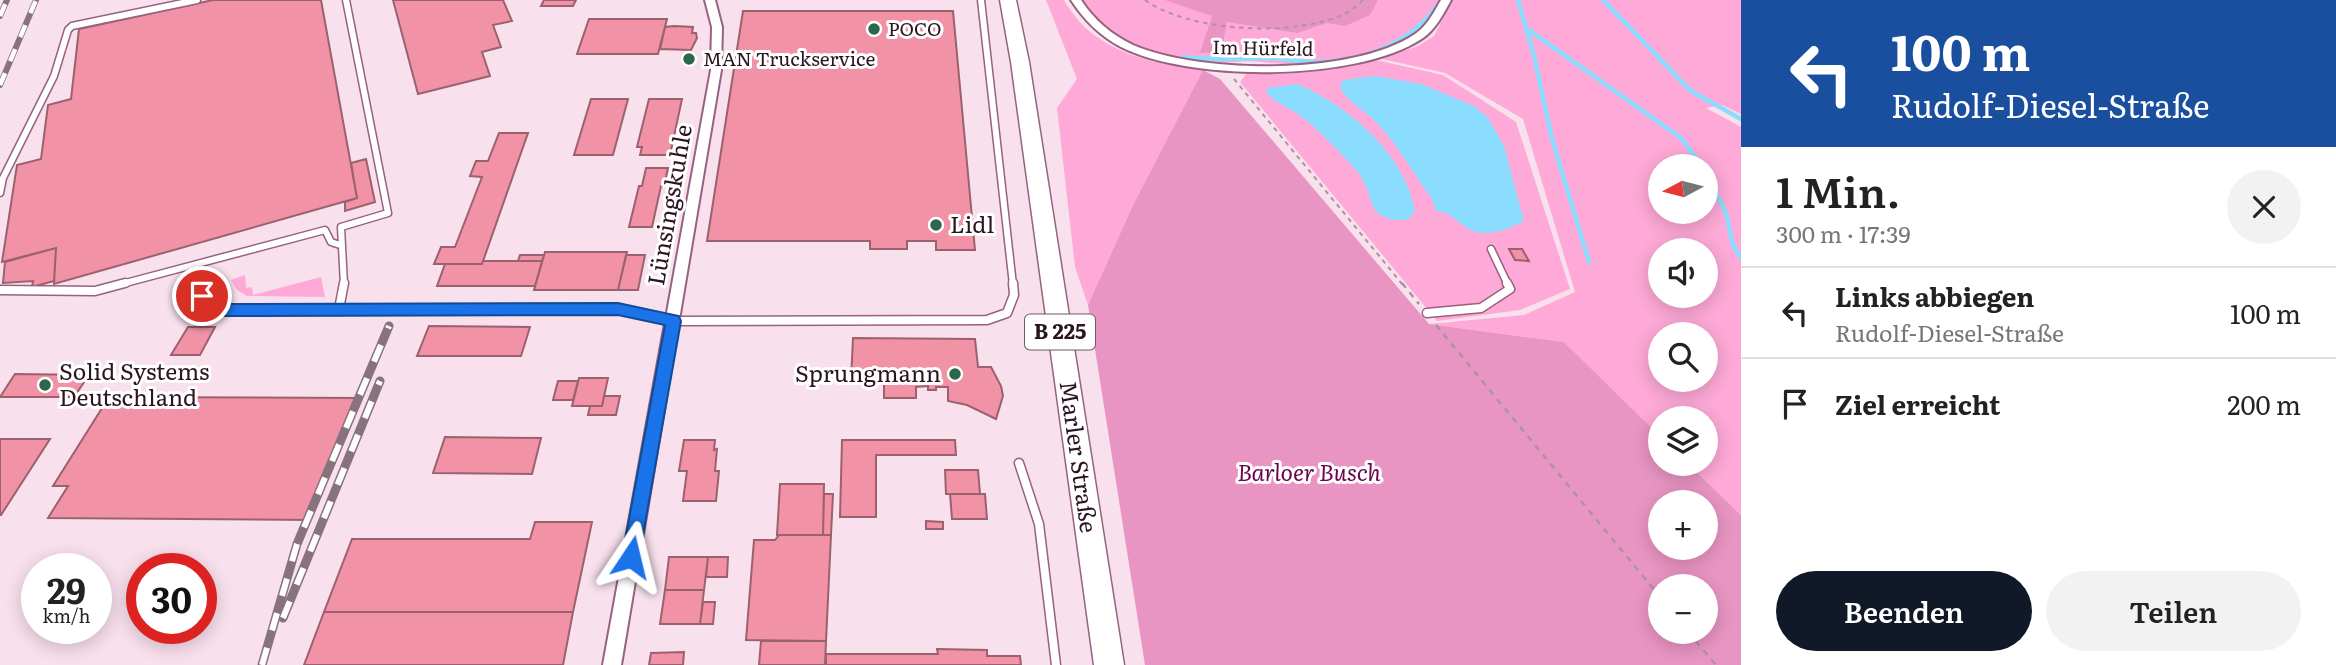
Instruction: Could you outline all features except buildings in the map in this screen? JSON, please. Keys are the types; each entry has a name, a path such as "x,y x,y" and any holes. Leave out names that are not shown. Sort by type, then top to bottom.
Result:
{"main road":[{"name":"Marler Straße","path":"1008,0 1022,76 1109,665"}],"street":[{"name":"Lünsingskuhle","path":"612,665 716,70 717,27 710,0"},
{"name":"Im Hürfeld","path":"1076,0 1095,24 1131,48 1186,63 1223,67 1339,66 1374,57 1422,34 1446,0"}],"lane":[{"path":"0,193 3,178 54,76 68,30 72,26 197,0"},
{"path":"339,309 346,296 340,245 341,227 388,213 346,0"},
{"path":"202,296 223,310 618,309 674,321 987,320 1007,313 1014,295 981,0"},
{"path":"0,290 95,291 326,230 331,242 340,245"},
{"path":"1427,313 1481,308 1510,289 1491,249"},
{"path":"1019,463 1040,524 1056,665"}],"path":[{"path":"1145,0 1166,14 1222,26 1292,27 1327,20 1357,8 1363,0"},
{"path":"1223,67 1648,582"},
{"path":"1698,644 1716,665"}],"shaded area":[{"path":"1046,0 1064,0 1090,32 1124,52 1203,70 1133,205 1088,305 1075,267 1057,108 1077,79"},
{"path":"1079,0 1442,0 1433,16 1419,30 1381,50 1337,60 1293,64 1251,61 1214,63 1149,52 1113,36"},
{"path":"1452,0 1741,0 1741,114 1722,105 1706,108 1741,127 1741,515 1700,476 1718,476 1718,406 1648,406 1648,424 1564,342 1430,324 1524,315 1575,292 1523,119 1445,73 1382,59 1418,46 1434,36"},
{"path":"1376,60 1443,75 1516,122 1570,289 1520,310 1437,321 1240,82 1248,72 1312,71"},
{"path":"245,275 246,288 252,287 253,295 321,277 325,297 247,296 237,290 231,280"}],"green space":[{"path":"1165,0 1378,0 1370,15 1345,26 1327,23 1297,33 1227,22 1221,52 1200,53 1212,16"},
{"name":"Barloer Busch","path":"1203,70 1220,79 1429,324 1564,342 1648,424 1648,476 1700,476 1715,490 1648,490 1648,560 1718,560 1718,493 1741,515 1741,665 1145,665 1088,305 1133,205"}],"water":[{"path":"1376,76 1421,84 1474,106 1488,118 1504,146 1524,221 1501,231 1482,233 1436,211 1432,199 1389,137 1350,100 1340,86 1343,80"},
{"path":"1297,84 1336,105 1372,134 1387,152 1409,191 1415,212 1407,220 1383,216 1377,211 1363,180 1343,156 1302,117 1267,93 1267,88"}],"waterway":[{"path":"1183,57 1274,58 1312,62 1350,58 1385,48 1401,39 1430,15 1441,0"},
{"path":"1518,0 1526,28"},
{"path":"1603,0 1691,91 1741,119"},
{"path":"1526,28 1681,138 1693,154"},
{"path":"1526,28 1552,139 1589,262"},
{"path":"1718,197 1726,213 1733,245 1741,258"}],"railway":[{"path":"0,16 7,0"},
{"path":"0,85 36,0"},
{"path":"262,665 297,544 389,326"},
{"path":"283,618 380,381"}],"place":[{"name":"POCO","path":"874,29"},
{"name":"MAN Truckservice","path":"689,59"},
{"name":"Lidl","path":"936,225"},
{"name":"Sprungmann","path":"955,374"},
{"name":"Solid Systems Deutschland","path":"45,385"}],"route":[{"path":"202,296 223,310 618,309 674,321 631,557"}]}
